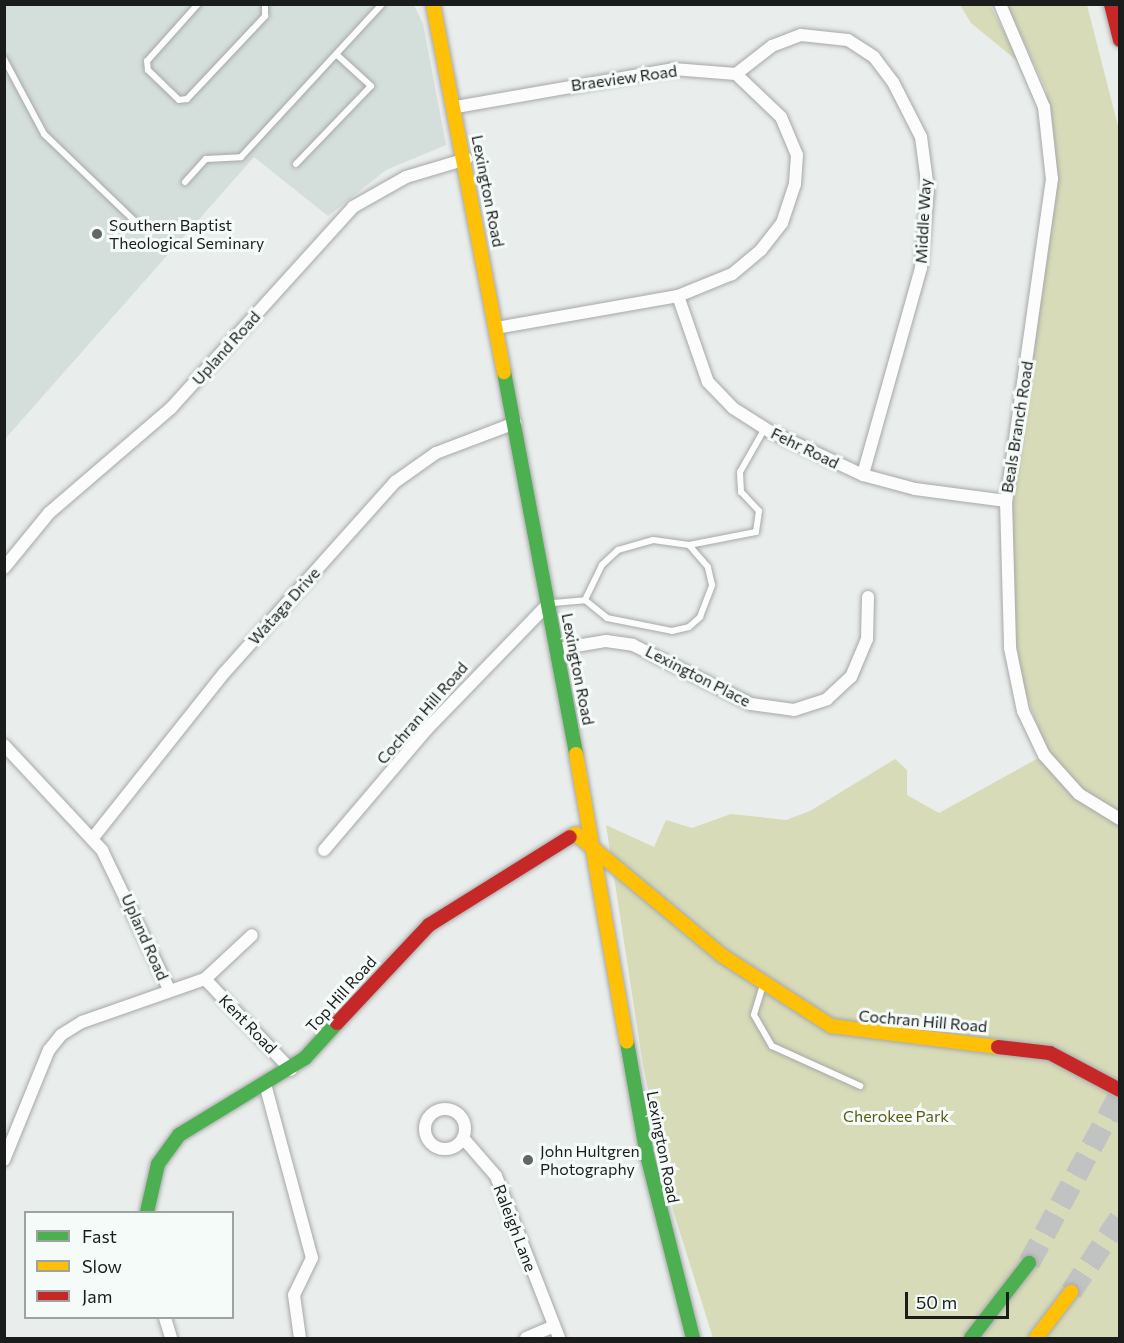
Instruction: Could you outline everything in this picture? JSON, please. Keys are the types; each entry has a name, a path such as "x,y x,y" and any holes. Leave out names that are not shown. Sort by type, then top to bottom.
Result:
{"main road":[{"name":"Lexington Road","path":"433,4 456,107 558,648 647,1155 693,1338"},
{"path":"1111,4 1119,40"},
{"name":"Top Hill Road","path":"147,1211 153,1176 171,1143 291,1070 429,925 568,836 580,835 594,848"},
{"name":"Cochran Hill Road","path":"594,848 668,914 764,984 831,1026 1050,1053 1119,1090"},
{"path":"971,1338 1029,1263"},
{"path":"1036,1338 1071,1292"}],"street":[{"name":"Beals Branch Road","path":"1000,4 1044,107 1052,179 1006,501 1010,648 1023,711 1058,774 1119,819"},
{"name":"Middle Way","path":"736,74 772,46 801,35 848,40 874,57 893,81 921,137 928,189 921,268 863,475"},
{"name":"Braeview Road","path":"456,107 673,69 736,74"},
{"path":"497,328 678,296 732,274 761,250 782,223 793,193 797,155 789,130 736,74"},
{"name":"Upland Road","path":"4,568 49,513 194,384 353,207 406,177 466,159"},
{"name":"Fehr Road","path":"678,296 708,382 765,428 863,475 915,489 1006,501"},
{"name":"Wataga Drive","path":"92,839 218,680 395,482 436,453 515,423"},
{"name":"Lexington Place","path":"558,648 606,641 633,645 751,704 794,710 827,699 851,677 867,639 868,597"},
{"name":"Cochran Hill Road","path":"324,850 427,729 549,603"},
{"name":"Upland Road","path":"4,745 92,839 116,872 169,989 62,1035 50,1050 4,1160"},
{"path":"169,989 205,979 252,935"},
{"name":"Kent Road","path":"205,979 291,1070"},
{"path":"265,1084 312,1258 294,1295 300,1338"},
{"name":"Raleigh Lane","path":"463,1138 495,1176 559,1338"},
{"path":"166,1319 171,1338"},
{"path":"526,1338 554,1326"}],"lane":[{"path":"198,4 147,61 148,70 179,100 186,99 254,29 265,16 265,4"},
{"path":"185,182 206,159 241,157 382,4"},
{"path":"296,164 371,86 336,54"},
{"path":"4,60 44,134 140,226"},
{"path":"585,600 602,565 618,550 653,540 689,545 756,532 759,511 741,492 740,472 765,428"},
{"path":"549,603 585,600 607,618 650,629 689,627 708,602 712,585 708,567 689,545"},
{"path":"764,984 753,1015 772,1046 860,1086"}],"shaded area":[{"name":"Southern Baptist Theological Seminary","path":"5,5 414,5 423,24 446,145 386,170 328,216 254,157 5,439"}],"green space":[{"path":"960,5 990,5 1021,64 971,23"},
{"name":"Cherokee Park","path":"1007,5 1087,5 1120,134 1119,1338 713,1338 673,1210 643,1065 606,825 654,847 666,820 692,828 731,814 786,820 810,811 895,759 907,770 907,795 939,813 1044,755 1050,758 1022,684 1015,633 1012,510 1058,178 1046,90"}],"tunnel":[{"path":"1029,1263 1120,1094"},
{"path":"1071,1292 1120,1218"}],"traffic: fast":[{"path":"504,372 576,754"},
{"path":"147,1211 158,1164 179,1135 305,1058 337,1023"},
{"path":"627,1042 647,1155 693,1338"},
{"path":"971,1338 1029,1263"}],"traffic: slow":[{"path":"433,4 504,372"},
{"path":"576,754 627,1042"},
{"path":"570,837 576,834 721,955 831,1026 998,1047"},
{"path":"1036,1338 1071,1292"}],"traffic: jam":[{"path":"1111,4 1120,40"},
{"path":"337,1023 429,925 570,837"},
{"path":"998,1047 1050,1053 1120,1090"}],"place":[{"name":"Southern Baptist Theological Seminary","path":"97,234"},
{"name":"John Hultgren Photography","path":"528,1160"}]}
